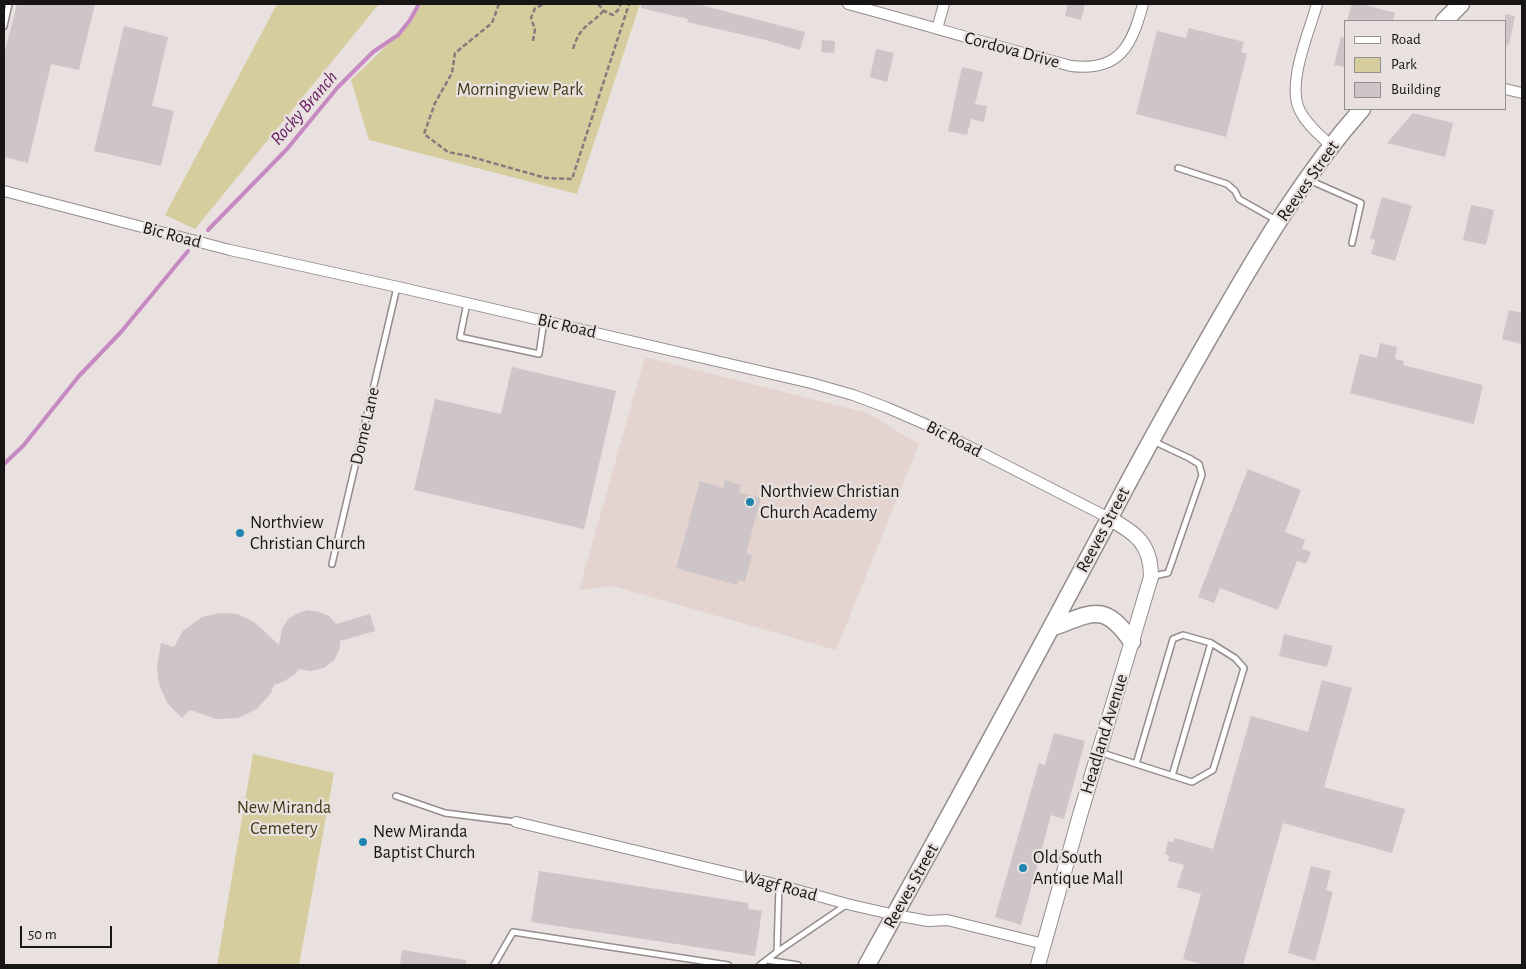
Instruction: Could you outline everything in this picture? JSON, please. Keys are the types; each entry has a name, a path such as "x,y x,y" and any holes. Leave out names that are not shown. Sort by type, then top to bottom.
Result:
{"main road":[{"path":"1445,20 1461,4"},
{"name":"Reeves Street","path":"867,965 1151,440 1251,264 1306,178 1361,110"},
{"name":"Headland Avenue","path":"1038,965 1098,752 1151,577 1149,558 1141,542 1133,532 1109,518"},
{"path":"1051,628 1088,614 1098,614 1115,620 1132,642"}],"street":[{"name":"Cordova Drive","path":"848,4 1071,66 1091,67 1111,60 1124,50 1134,36 1143,4"},
{"path":"937,29 944,4"},
{"path":"1317,4 1296,77 1295,93 1300,111 1305,119 1331,146"},
{"path":"1506,89 1522,93"},
{"name":"Bic Road","path":"4,191 230,250 467,303 802,381 854,395 927,425 1109,518"},
{"name":"Wagf Road","path":"516,822 780,885 846,904 928,921 947,920 1044,944"}],"lane":[{"path":"4,26 9,4"},
{"path":"1178,168 1227,184 1235,191 1238,199 1278,222"},
{"path":"1306,178 1361,203 1352,243"},
{"name":"Dome Lane","path":"332,564 398,287"},
{"path":"467,303 460,337 539,354 544,321"},
{"path":"1151,440 1199,464 1202,475 1168,573 1151,577"},
{"path":"1098,752 1192,782 1213,770 1244,668 1235,658 1211,643 1183,635 1173,639 1136,764"},
{"path":"1172,776 1211,643"},
{"path":"396,796 445,813 516,822"},
{"path":"777,952 780,885"},
{"path":"760,965 846,904"},
{"path":"494,965 513,932 728,965"},
{"path":"767,960 798,965"}],"path":[{"path":"498,4 492,23 455,53 452,73 435,104 424,134 448,152 546,178 572,179 629,4"},
{"path":"533,41 535,29 532,18 535,8 545,4"},
{"path":"598,4 613,15 621,4"},
{"path":"573,49 578,35 588,23 596,20 604,10"}],"shaded area":[{"name":"Northview Christian Church Academy","path":"645,357 867,413 919,444 836,650 613,586 579,590"}],"green space":[{"path":"277,4 379,4 195,229 165,215"},
{"name":"Morningview Park","path":"422,4 640,4 577,194 369,140 351,80 404,29"},
{"name":"New Miranda Cemetery","path":"253,754 334,773 299,965 217,965"}],"building":[{"path":"17,4 95,4 79,70 51,64 28,163 4,157 4,55"},
{"path":"642,4 697,4 805,32 800,50 762,39 687,22 688,19 641,8"},
{"path":"1068,4 1085,4 1081,20 1065,16"},
{"path":"1352,4 1362,4 1395,13 1393,20 1347,20"},
{"path":"1505,14 1515,16 1509,45 1506,44"},
{"path":"124,26 168,37 152,106 174,111 161,166 94,151"},
{"path":"1189,28 1244,42 1241,52 1247,54 1226,137 1136,114 1157,31 1186,38"},
{"path":"1341,37 1344,38 1344,67 1334,65"},
{"path":"822,40 835,41 834,53 821,52"},
{"path":"876,49 894,53 887,82 870,77"},
{"path":"962,67 983,72 975,104 987,106 984,122 971,119 967,135 948,131"},
{"path":"1413,113 1453,123 1445,157 1387,143"},
{"path":"1382,197 1412,206 1395,261 1371,254 1375,240 1370,239"},
{"path":"1471,205 1494,210 1486,245 1463,240"},
{"path":"1509,310 1522,313 1522,344 1502,339"},
{"path":"1380,343 1397,347 1395,359 1404,361 1403,365 1483,385 1474,424 1350,393 1360,354 1377,358"},
{"path":"512,367 616,391 584,529 414,490 435,399 501,414"},
{"path":"1248,469 1301,490 1285,532 1305,540 1302,549 1311,552 1306,564 1297,561 1278,610 1220,588 1214,603 1198,597"},
{"path":"725,480 741,485 739,492 761,498 746,553 752,555 745,582 738,580 737,585 676,568 700,481 723,488"},
{"path":"308,610 329,616 336,624 370,614 375,631 340,641 340,648 334,660 324,668 310,671 299,669 294,675 274,685 271,693 257,709 238,718 216,719 190,710 182,718 168,704 158,679 157,667 161,643 174,647 183,631 202,617 219,613 238,614 254,622 279,645 282,629 288,619"},
{"path":"1284,634 1333,646 1327,667 1279,656"},
{"path":"1322,680 1352,688 1324,787 1405,809 1392,853 1283,823 1243,965 1205,965 1183,959 1201,894 1177,887 1184,865 1168,861 1169,856 1165,854 1168,841 1173,842 1175,838 1213,849 1251,716 1308,732"},
{"name":"Old South Antique Mall","path":"1054,733 1085,741 1064,819 1051,815 1021,925 995,917 1039,763 1045,765"},
{"path":"1311,866 1331,871 1326,890 1333,892 1315,961 1288,953"},
{"path":"539,871 749,903 748,909 762,911 755,956 531,922"},
{"path":"402,950 466,960 466,965 400,965"}],"waterway":[{"name":"Rocky Branch","path":"208,230 287,149 338,87 373,52 398,35 410,20 419,4"},
{"name":"Rocky Branch","path":"4,464 23,446 79,376 121,332 188,251"}],"place":[{"name":"Northview Christian Church Academy","path":"750,502"},
{"name":"Northview Christian Church","path":"240,533"},
{"name":"New Miranda Baptist Church","path":"363,842"},
{"name":"Old South Antique Mall","path":"1023,868"}]}
